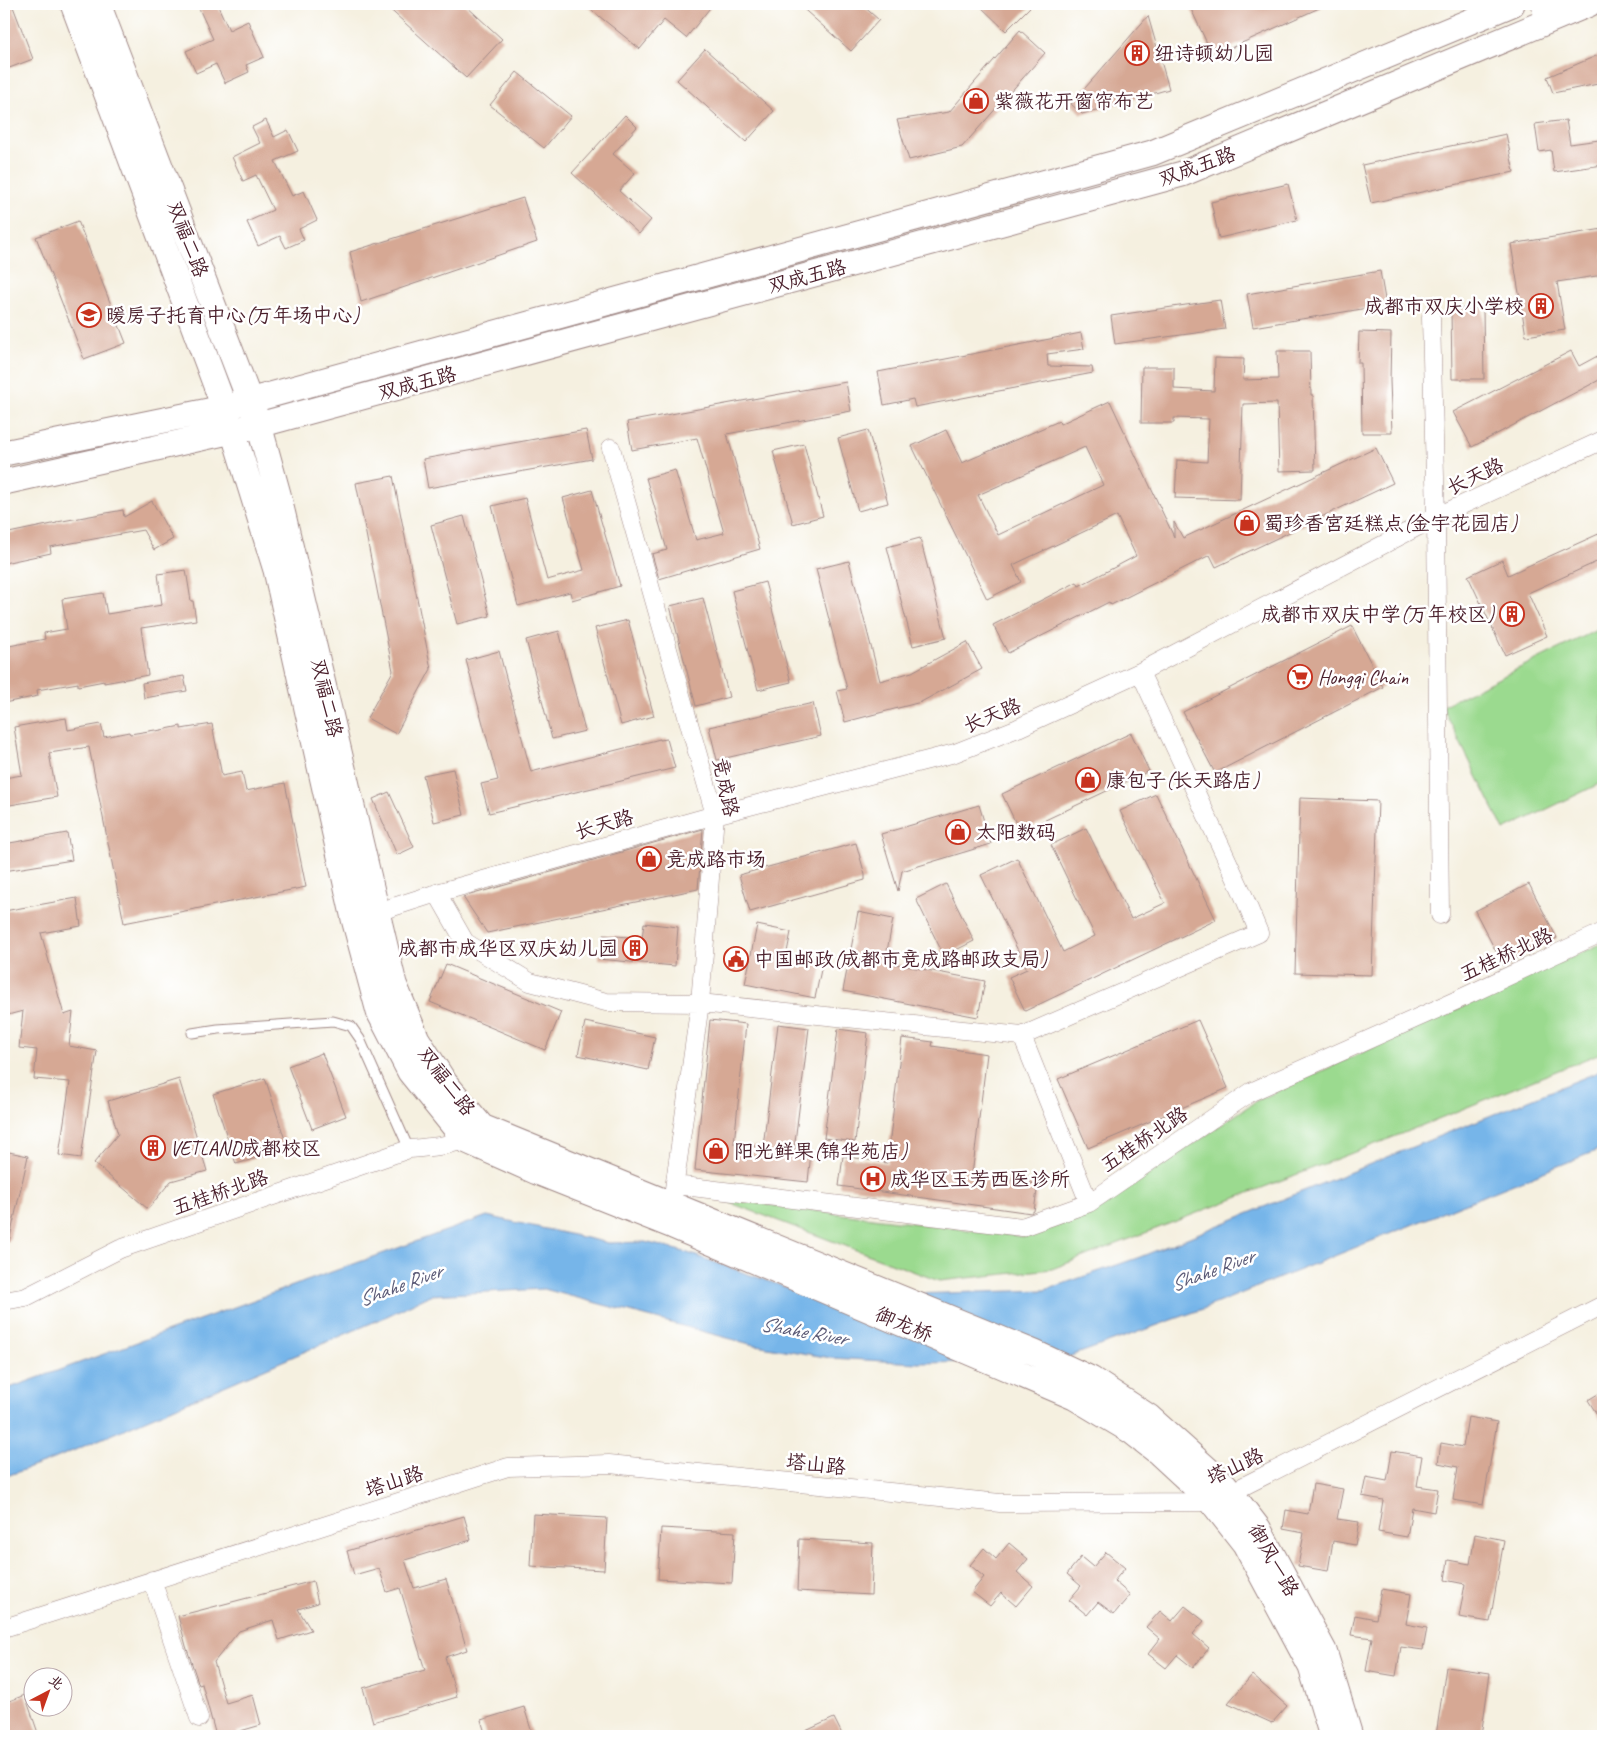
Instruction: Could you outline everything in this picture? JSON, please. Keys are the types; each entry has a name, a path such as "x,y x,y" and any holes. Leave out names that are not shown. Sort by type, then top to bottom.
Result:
{"main road":[{"name":"双福二路","path":"73,4 233,432 276,570 354,919 379,1012 395,1046 410,1072 473,1134 537,1172 673,1205 732,1228"},
{"name":"双福二路","path":"98,4 259,426 278,494 394,984 416,1039 445,1083 473,1134"},
{"name":"双成五路","path":"4,453 250,401 1152,153 1512,4"},
{"name":"双成五路","path":"4,482 259,426 1182,174 1543,13 1589,4"},
{"name":"御龙桥","path":"673,1205 1074,1397 1140,1424"},
{"name":"御龙桥","path":"732,1228 1042,1356 1092,1379 1140,1424"},
{"name":"御风一路","path":"1140,1424 1159,1453 1222,1497 1258,1528 1324,1651 1350,1736"},
{"name":"御风一路","path":"1222,1497 1311,1667 1332,1736"}],"street":[{"path":"1431,317 1436,517 1440,915"},
{"name":"长天路","path":"354,919 437,893 715,815 955,753 1018,728 1140,672 1436,517 1603,440"},
{"name":"竞成路","path":"611,448 715,815 700,1003 673,1205"},
{"path":"437,893 465,942 530,982 606,1002 700,1003 1022,1036 1259,934 1242,892 1140,672"},
{"name":"五桂桥北路","path":"673,1205 1022,1227 1089,1202 1250,1092 1455,1001 1603,932"},
{"path":"1022,1036 1089,1202"},
{"name":"五桂桥北路","path":"4,1301 26,1296 120,1249 409,1149 433,1147 473,1134"},
{"name":"塔山路","path":"4,1628 508,1467 609,1464 1000,1503 1222,1497 1603,1305"},
{"path":"152,1580 199,1718"}],"lane":[{"path":"192,1033 218,1029 334,1021 351,1026 360,1039 409,1149"}],"green space":[{"path":"1603,627 1603,782 1504,830 1442,706"},
{"path":"1603,943 1603,1052 1391,1138 1052,1269 939,1281 720,1199 1025,1237 1093,1213 1256,1101"}],"water":[{"name":"Shahe River","path":"1603,1070 1603,1148 1200,1310 1057,1361 918,1363 831,1358 750,1344 544,1289 430,1295 383,1318 54,1459 4,1477 4,1390 487,1216 609,1243 645,1242 685,1252 785,1287 912,1294 1045,1290 1140,1257"}],"building":[{"path":"4,4 12,4 33,59 4,70"},
{"path":"197,4 217,4 229,30 248,21 264,57 246,65 249,72 225,83 216,64 196,73 186,51 213,39"},
{"path":"384,4 464,4 502,39 466,78"},
{"path":"584,4 713,4 686,38 664,20 640,49"},
{"path":"798,4 861,4 879,20 851,51"},
{"path":"978,4 1033,4 1006,31"},
{"path":"1204,4 1328,4 1213,56 1191,9"},
{"name":"纽诗顿幼儿园","path":"1148,16 1169,89 1082,114 1071,104"},
{"path":"1020,30 1045,53 962,147 909,160 897,120 949,112"},
{"path":"705,49 774,111 746,142 677,80"},
{"path":"1603,53 1603,83 1553,93 1547,77"},
{"path":"517,72 571,116 544,148 490,105"},
{"path":"625,115 637,127 613,154 635,173 619,191 651,220 639,234 572,173"},
{"path":"266,120 274,137 288,130 298,151 275,161 292,196 304,191 317,220 299,229 304,240 286,248 280,236 258,246 247,222 273,210 256,175 243,181 232,157 260,143 252,127"},
{"path":"1566,120 1570,144 1599,140 1603,165 1554,172 1551,150 1539,152 1535,124"},
{"path":"1506,134 1514,172 1371,203 1362,165"},
{"path":"1288,184 1297,220 1219,238 1211,202"},
{"path":"523,198 537,242 361,302 350,252"},
{"path":"78,221 126,343 84,359 36,237"},
{"name":"成都市双庆小学校","path":"1603,229 1603,275 1557,282 1565,330 1526,336 1511,244"},
{"path":"1380,271 1386,305 1253,327 1247,294"},
{"path":"1220,300 1225,329 1115,344 1111,316"},
{"path":"1483,308 1484,379 1452,379 1451,309"},
{"path":"1359,332 1391,333 1392,433 1362,433 1361,363 1358,363"},
{"path":"1081,333 1084,349 1047,354 1048,366 1092,367 1093,373 915,407 913,399 884,405 878,372"},
{"path":"1277,351 1310,351 1315,470 1279,471 1277,403 1243,404 1240,500 1175,498 1177,460 1207,462 1209,419 1174,418 1174,423 1141,423 1142,367 1174,367 1174,389 1214,391 1215,358 1244,359 1243,380 1278,379"},
{"path":"1571,351 1579,366 1603,353 1603,378 1472,447 1453,412"},
{"path":"846,382 851,411 727,434 760,549 659,579 652,554 667,550 646,478 675,470 696,540 724,533 697,438 632,450 627,422"},
{"path":"1110,401 1174,537 1174,522 1183,538 1376,448 1393,483 1216,567 1210,555 1111,605 1109,602 1008,653 993,625 1077,582 1079,586 1136,556 1117,516 1013,565 1021,582 987,599 912,446 946,430 962,463 1059,421 1060,424","holes":["1085,447 1103,485 998,535 978,495"]},
{"path":"586,430 592,459 428,488 423,459"},
{"path":"868,430 888,503 858,511 838,438"},
{"path":"804,444 823,516 793,524 773,451"},
{"path":"393,476 431,669 396,734 367,718 393,671 356,483"},
{"path":"592,490 620,586 572,600 570,592 518,606 492,506 525,498 547,580 584,570 563,498"},
{"path":"152,501 173,539 154,550 143,530 50,547 51,553 4,563 4,534 123,510 124,517"},
{"path":"464,516 490,616 457,624 431,525"},
{"name":"成都市双庆中学(万年校区)","path":"1603,532 1603,559 1528,593 1547,636 1505,655 1468,576 1502,560 1508,575"},
{"path":"920,538 946,638 913,646 887,547"},
{"path":"849,561 880,681 912,672 967,642 982,669 921,702 845,722 837,691 847,689 816,569"},
{"path":"186,570 196,620 141,628 148,675 104,683 104,681 78,686 78,683 37,690 38,696 4,703 4,647 45,639 44,633 67,629 62,599 103,593 107,614 162,605 158,574"},
{"path":"765,582 791,682 758,690 732,591"},
{"path":"703,598 729,697 696,706 670,606"},
{"path":"628,620 654,716 621,725 595,628"},
{"path":"1352,626 1383,687 1215,773 1183,712"},
{"path":"559,631 585,731 552,739 526,640"},
{"path":"499,651 531,772 660,739 667,739 675,768 489,813 481,784 498,780 466,660"},
{"path":"184,676 187,691 144,698 142,683"},
{"path":"813,703 821,736 717,760 709,727"},
{"path":"66,718 68,730 101,724 104,737 129,732 130,734 181,726 181,729 212,724 222,776 242,772 246,791 285,783 306,887 124,923 89,747 49,753 57,797 4,806 4,778 22,775 14,727"},
{"path":"1131,733 1149,771 1020,832 1002,794"},
{"path":"453,769 464,815 434,822 423,775"},
{"path":"389,792 414,847 397,855 373,799"},
{"path":"1156,794 1216,920 1025,1011 1009,977 1027,969 981,875 1017,858 1063,952 1095,936 1051,845 1086,828 1131,919 1165,903 1120,811"},
{"path":"1300,798 1378,801 1372,975 1295,973"},
{"path":"979,805 991,844 902,871 898,891 881,834"},
{"name":"竞成路市场","path":"703,829 698,889 487,933 463,897"},
{"path":"67,833 72,860 4,871 4,844"},
{"path":"856,843 865,880 750,912 739,875"},
{"path":"946,884 974,941 944,956 916,899"},
{"path":"1529,884 1557,938 1503,965 1475,911"},
{"path":"77,898 81,926 41,933 64,1015 73,1012 69,1046 97,1051 81,1158 59,1155 70,1082 34,1079 37,1050 19,1048 23,1011 4,1016 4,911"},
{"path":"858,912 893,919 885,962 985,981 978,1017 843,991"},
{"name":"成都市成华区双庆幼儿园","path":"644,923 678,927 675,966 598,959 603,935 642,938"},
{"path":"757,925 791,932 786,957 822,965 815,998 745,984"},
{"path":"446,964 561,1012 545,1050 430,1002"},
{"path":"710,1020 746,1024 734,1144 763,1147 778,1024 809,1028 794,1150 811,1152 808,1182 695,1170"},
{"path":"1198,1020 1228,1088 1088,1148 1058,1079"},
{"path":"585,1022 655,1037 648,1070 578,1055"},
{"path":"838,1029 868,1033 855,1142 824,1138"},
{"path":"902,1038 933,1042 932,1046 987,1054 972,1175 1038,1184 1034,1211 1031,1213 839,1186 843,1156 887,1163"},
{"path":"322,1053 346,1116 312,1129 288,1066"},
{"path":"265,1078 288,1149 236,1164 213,1094"},
{"name":"VETLAND成都校区","path":"179,1079 207,1171 171,1181 148,1209 94,1163 118,1134 108,1101"},
{"path":"4,1151 28,1156 9,1242 4,1241"},
{"path":"1603,1391 1603,1424 1588,1400"},
{"path":"1468,1417 1497,1422 1483,1505 1453,1500 1458,1467 1438,1463 1441,1443 1463,1447"},
{"path":"1392,1451 1422,1456 1417,1486 1438,1489 1434,1512 1412,1508 1407,1537 1378,1532 1383,1500 1362,1496 1366,1477 1387,1481"},
{"path":"1313,1484 1343,1489 1337,1519 1359,1522 1355,1545 1333,1541 1328,1571 1298,1566 1304,1533 1283,1529 1286,1510 1308,1514"},
{"path":"533,1514 607,1518 604,1570 530,1566"},
{"path":"464,1516 471,1540 405,1560 414,1588 446,1579 467,1650 445,1657 457,1697 373,1722 363,1688 425,1670 400,1588 387,1592 379,1568 354,1575 347,1551"},
{"path":"661,1528 735,1532 732,1583 658,1579"},
{"path":"1475,1534 1504,1540 1490,1622 1459,1617 1465,1584 1445,1580 1448,1560 1470,1564"},
{"path":"799,1539 873,1543 871,1595 797,1591"},
{"path":"1009,1543 1028,1559 1017,1572 1033,1586 1016,1606 1001,1593 990,1606 972,1592 984,1577 970,1565 984,1548 996,1559"},
{"path":"1106,1552 1125,1568 1114,1581 1130,1595 1114,1614 1098,1602 1087,1615 1069,1600 1081,1586 1067,1574 1081,1557 1093,1567"},
{"path":"313,1581 318,1603 298,1609 311,1630 279,1640 273,1620 239,1631 214,1662 226,1703 253,1695 261,1725 237,1732 238,1736 216,1736 202,1684 199,1685 178,1616"},
{"path":"1381,1589 1411,1594 1406,1624 1427,1628 1423,1650 1401,1647 1396,1676 1366,1671 1372,1638 1351,1635 1355,1615 1376,1619"},
{"path":"1185,1606 1204,1621 1193,1634 1209,1648 1193,1668 1177,1655 1166,1668 1148,1654 1160,1639 1146,1627 1160,1611 1172,1621"},
{"path":"1446,1667 1490,1673 1481,1736 1436,1736"},
{"path":"1252,1675 1287,1706 1272,1723 1228,1703"},
{"path":"22,1696 22,1718 33,1718 39,1736 4,1736 4,1703"},
{"path":"524,1707 533,1736 486,1736 481,1720"},
{"path":"834,1718 843,1736 795,1736"}],"place":[{"name":"纽诗顿幼儿园","path":"1137,53"},
{"name":"紫薇花开窗帘布艺","path":"976,101"},
{"name":"成都市双庆小学校","path":"1541,306"},
{"name":"暖房子托育中心(万年场中心)","path":"89,315"},
{"name":"蜀珍香宫廷糕点(金宇花园店)","path":"1247,523"},
{"name":"成都市双庆中学(万年校区)","path":"1512,614"},
{"name":"Hongqi Chain","path":"1300,677"},
{"name":"康包子(长天路店)","path":"1088,780"},
{"name":"太阳数码","path":"958,832"},
{"name":"竞成路市场","path":"649,859"},
{"name":"成都市成华区双庆幼儿园","path":"635,948"},
{"name":"中国邮政(成都市竞成路邮政支局)","path":"736,959"},
{"name":"VETLAND成都校区","path":"153,1148"},
{"name":"阳光鲜果(锦华苑店)","path":"716,1151"},
{"name":"成华区玉芳西医诊所","path":"873,1179"}]}
